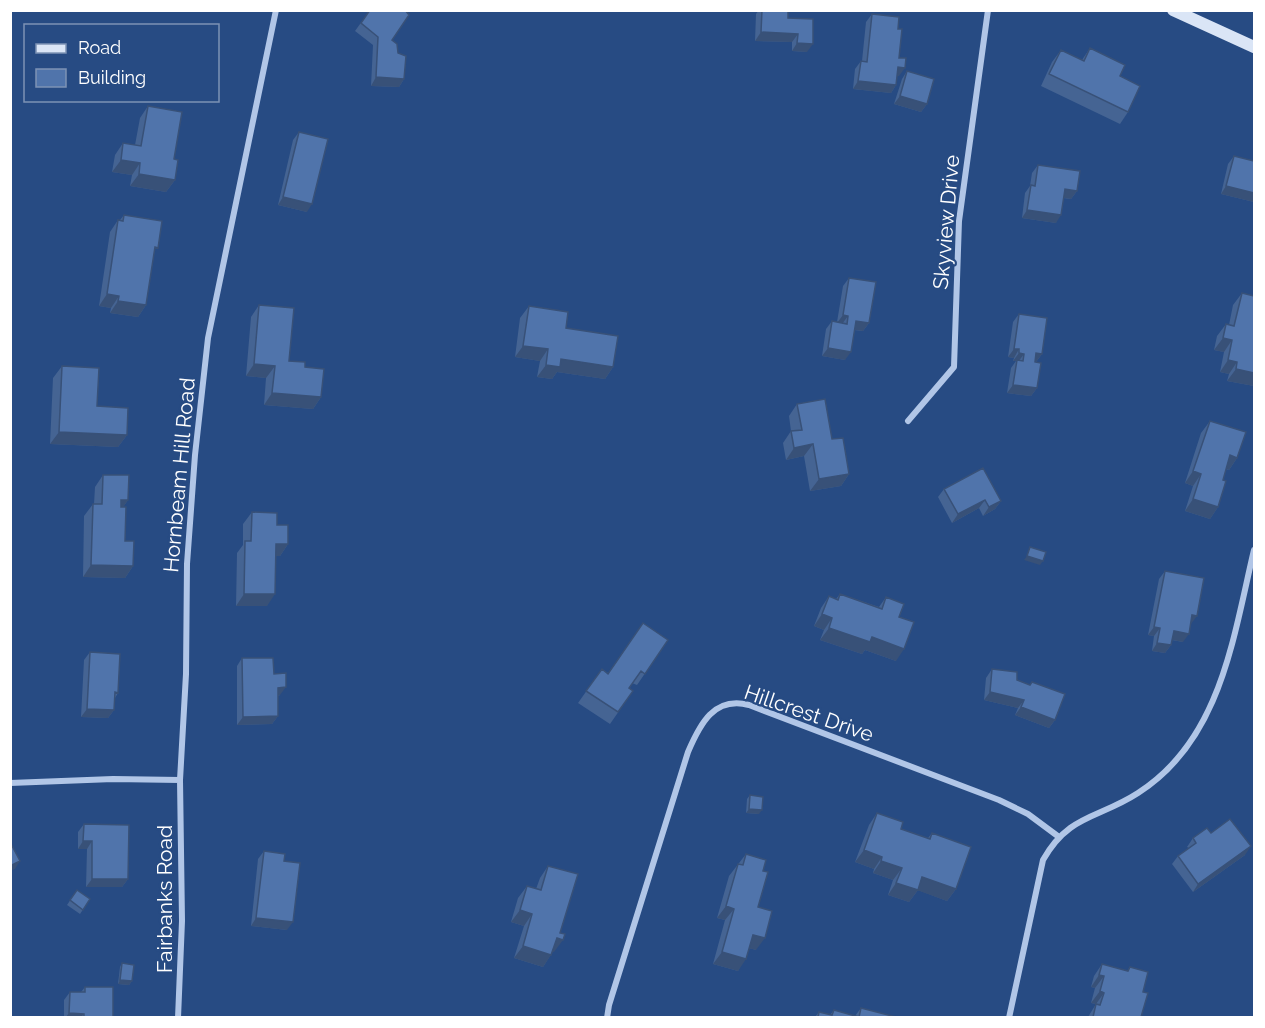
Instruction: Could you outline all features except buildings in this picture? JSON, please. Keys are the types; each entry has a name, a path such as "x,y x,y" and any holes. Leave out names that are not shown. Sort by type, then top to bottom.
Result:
{"main road":[{"path":"1173,10 1254,47"}],"street":[{"name":"Hornbeam Hill Road","path":"180,780 186,674 187,564 195,455 208,338 276,10"},
{"name":"Skyview Drive","path":"908,421 954,367 959,221 988,10"},
{"path":"1009,1017 1043,860 1070,826 1138,793 1157,779 1174,763 1202,725 1213,704 1227,664 1254,550"},
{"name":"Hillcrest Drive","path":"608,1017 609,1005 688,752 705,721 721,706 739,702 749,705 988,796 1028,814 1059,837"},
{"path":"10,783 113,779 180,780"},
{"name":"Fairbanks Road","path":"178,1017 182,921 180,780"}]}
